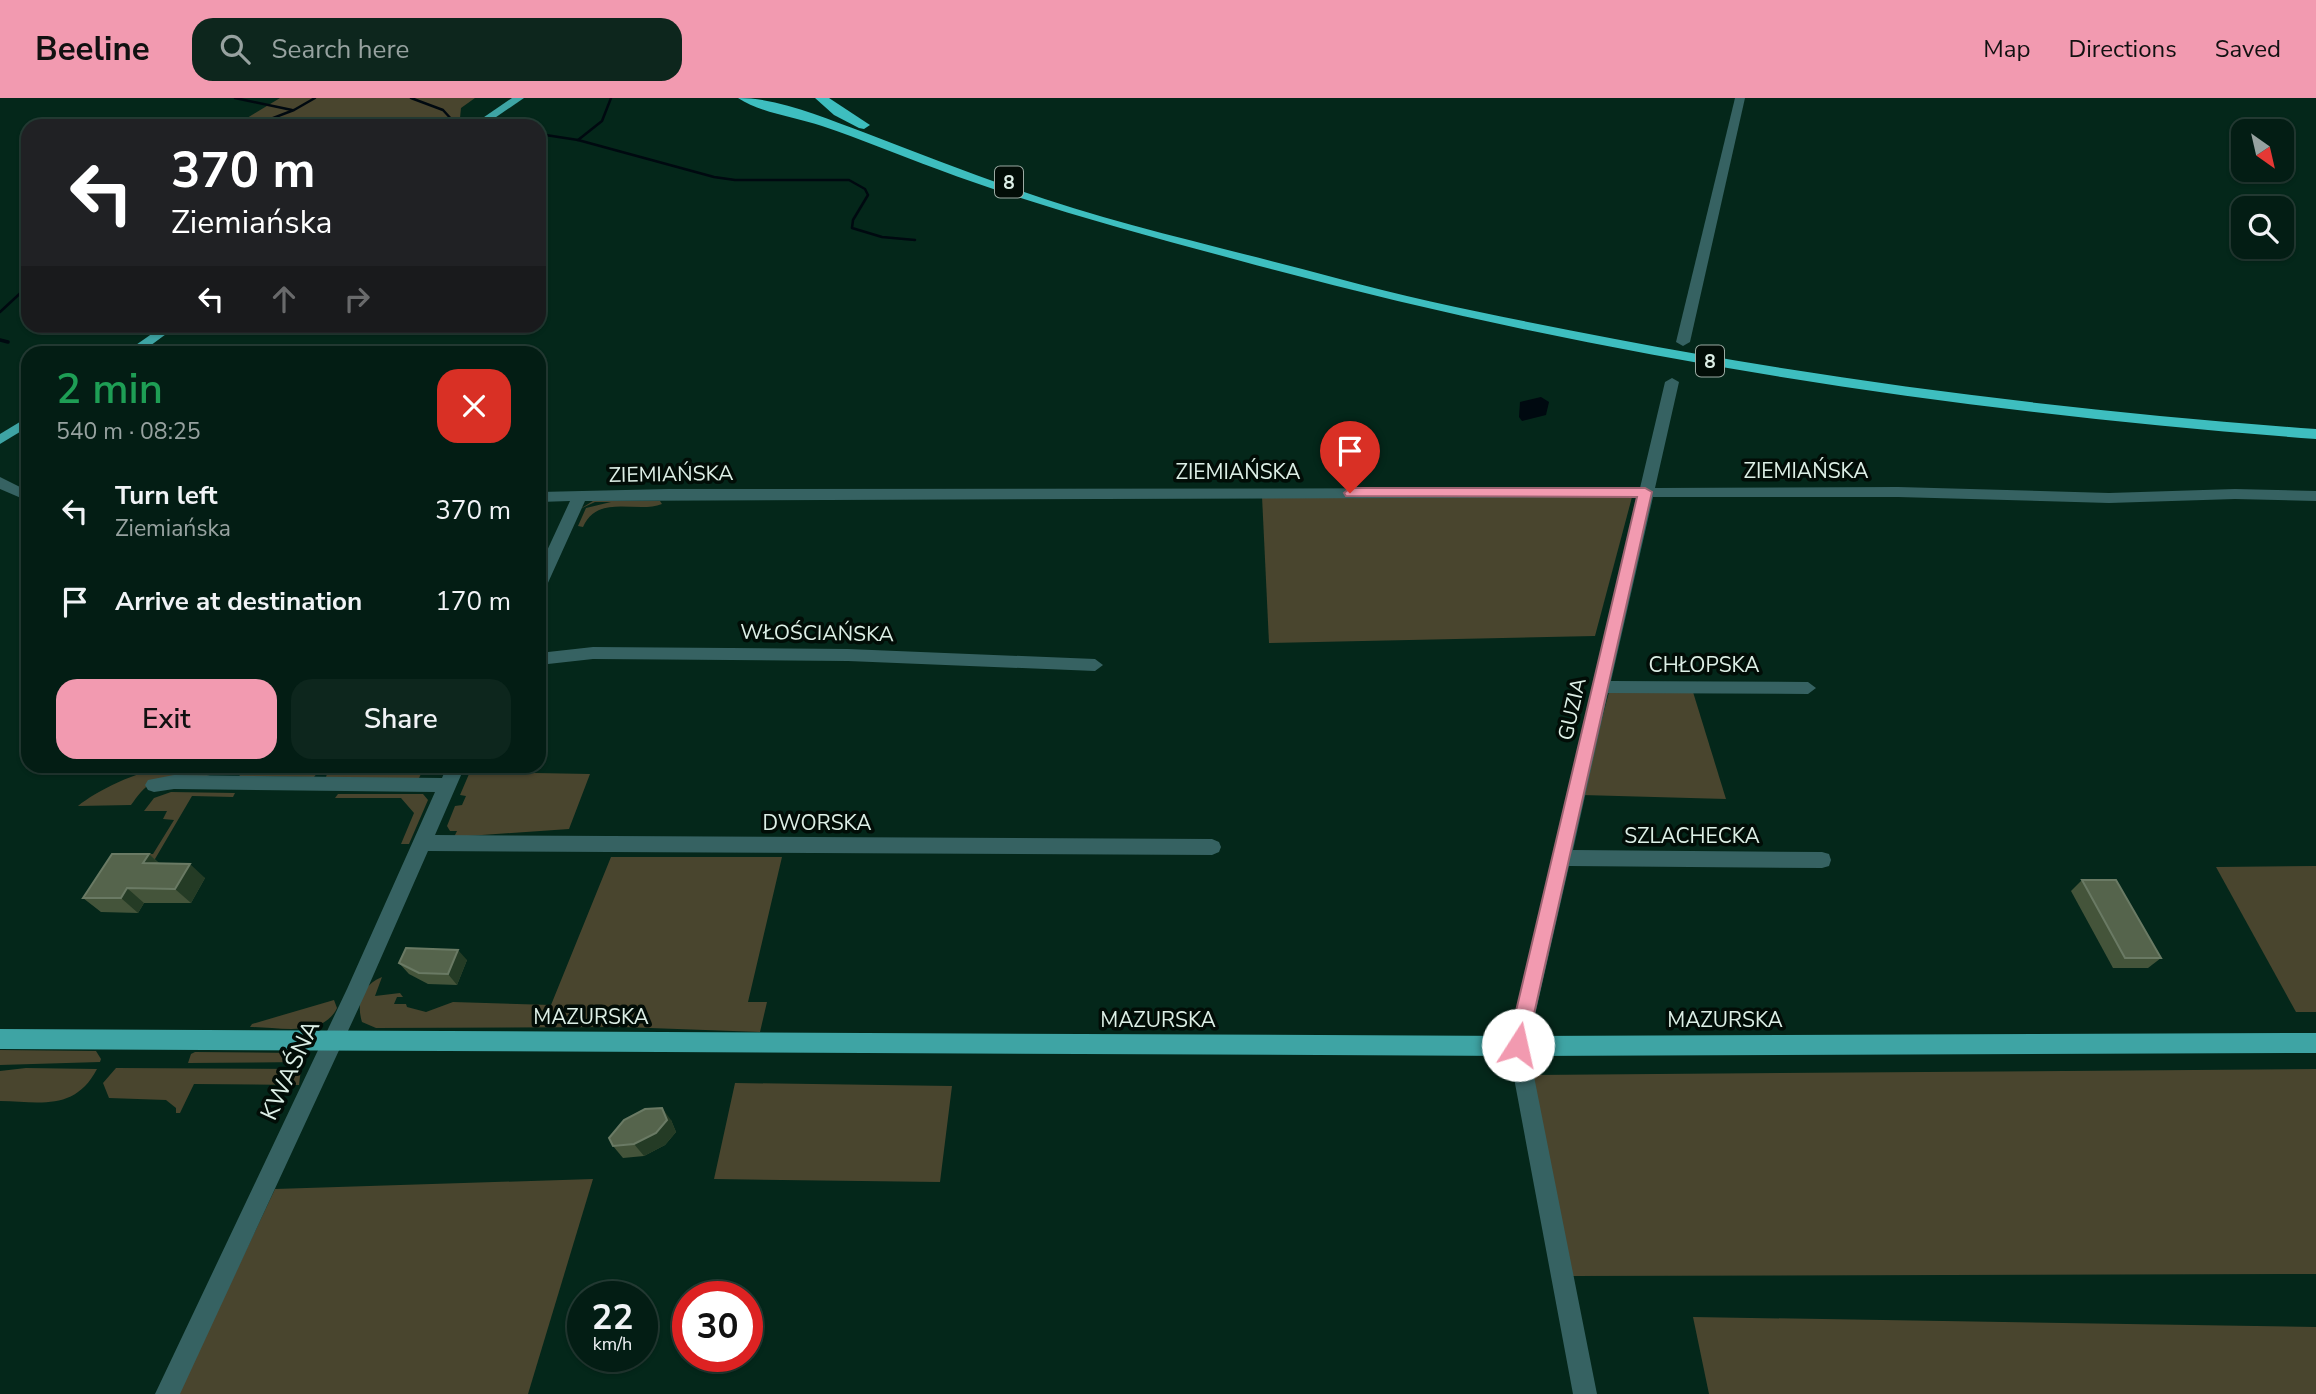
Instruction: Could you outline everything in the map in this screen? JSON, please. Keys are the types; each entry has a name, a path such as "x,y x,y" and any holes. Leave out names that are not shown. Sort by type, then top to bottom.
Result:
{"highway":[{"path":"744,98 864,136"},
{"name":"8","path":"780,98 864,136 1014,193 1345,285 1514,324 1696,359 1863,387 2180,424 2316,433"},
{"name":"8","path":"792,98 836,118 1135,227"},
{"path":"821,98 838,111 884,136"}],"main road":[{"path":"475,119 506,98"},
{"path":"488,119 519,98"},
{"path":"141,346 160,333"},
{"path":"0,440 21,426"},
{"name":"MAZURSKA","path":"0,1039 1518,1045 2316,1043"}],"street":[{"path":"1683,342 1740,98"},
{"name":"GUZIA","path":"1518,1045 1672,382"},
{"path":"0,482 21,494"},
{"name":"ZIEMIAŃSKA","path":"546,497 682,494 1645,492 1898,492 2109,498 2235,494 2316,496"},
{"path":"546,569 579,496"},
{"name":"WŁOŚCIAŃSKA","path":"546,658 593,653 835,654 1095,665"},
{"name":"CHŁOPSKA","path":"1601,687 1808,688"},
{"name":"KWAŚNA","path":"167,1394 332,1041 453,773"},
{"path":"154,785 224,774 448,785"},
{"name":"DWORSKA","path":"422,843 1212,847"},
{"name":"SZLACHECKA","path":"1561,858 1822,860"},
{"path":"1518,1045 1585,1394"}],"shaded area":[{"path":"280,98 475,98 461,108 459,119 246,119"},
{"path":"1541,397 1549,402 1546,415 1522,421 1519,417 1520,402"},
{"path":"1262,496 1632,497 1595,636 1269,643"},
{"path":"593,501 660,501 662,504 608,507 598,510 583,527 578,526 586,508 611,502 595,502 580,509"},
{"path":"1609,692 1693,692 1726,799 1582,795"},
{"path":"142,773 214,773 154,782 144,789 131,805 78,806"},
{"path":"238,773 317,773 314,777 240,776"},
{"path":"327,773 435,773 421,774 418,780 326,777"},
{"path":"469,773 590,774 569,829 454,837 457,831 450,831 447,826 455,806 462,805 466,796 460,795"},
{"path":"171,792 235,793 233,797 192,796 155,859 135,860 139,854 153,854 174,820 163,819 167,811 144,811 154,798"},
{"path":"338,794 423,794 428,800 409,844 401,844 414,813 401,798 335,798"},
{"path":"611,857 782,857 748,1002 767,1002 760,1032 622,1027 376,1028 362,1022 362,995 375,980 382,977 375,996 400,993 403,997 397,997 394,1004 406,1004 407,1007 426,1012 453,1002 551,1005"},
{"path":"2316,866 2316,1012 2296,1012 2216,867"},
{"path":"334,1000 337,1008 321,1024 299,1029 250,1027 252,1024"},
{"path":"0,1050 96,1051 101,1059 100,1062 0,1065"},
{"path":"297,1053 306,1062 188,1063 191,1054"},
{"path":"26,1068 97,1069 78,1092 67,1098 43,1102 0,1101 0,1071"},
{"path":"116,1068 301,1069 299,1085 194,1084 180,1113 176,1113 176,1108 166,1100 109,1098 103,1083"},
{"path":"2316,1069 2316,1274 1570,1276 1532,1075"},
{"path":"735,1083 952,1086 940,1182 714,1179"},
{"path":"593,1179 528,1394 178,1394 275,1189"},
{"path":"1693,1317 2316,1327 2316,1394 1709,1394"}],"building":[{"path":"112,854 149,854 143,863 190,864 175,889 127,888 121,898 83,898"},
{"path":"2082,880 2116,880 2161,958 2125,958"},
{"path":"406,948 458,950 448,974 419,973 399,963"},
{"path":"662,1108 667,1120 656,1133 634,1144 613,1146 609,1138 624,1120 645,1109"}],"waterway":[{"path":"235,98 292,110"},
{"path":"270,119 315,98"},
{"path":"411,98 443,110 451,119"},
{"path":"578,140 602,121 611,98"},
{"path":"546,135 578,140"},
{"path":"578,140 714,177 735,180 849,180 865,189 868,195 853,220 852,228 882,237 915,240"},
{"path":"0,312 21,292"},
{"path":"0,340 8,342"}],"route":[{"path":"1350,493 1645,492 1525,1004 1518,1045"}]}
